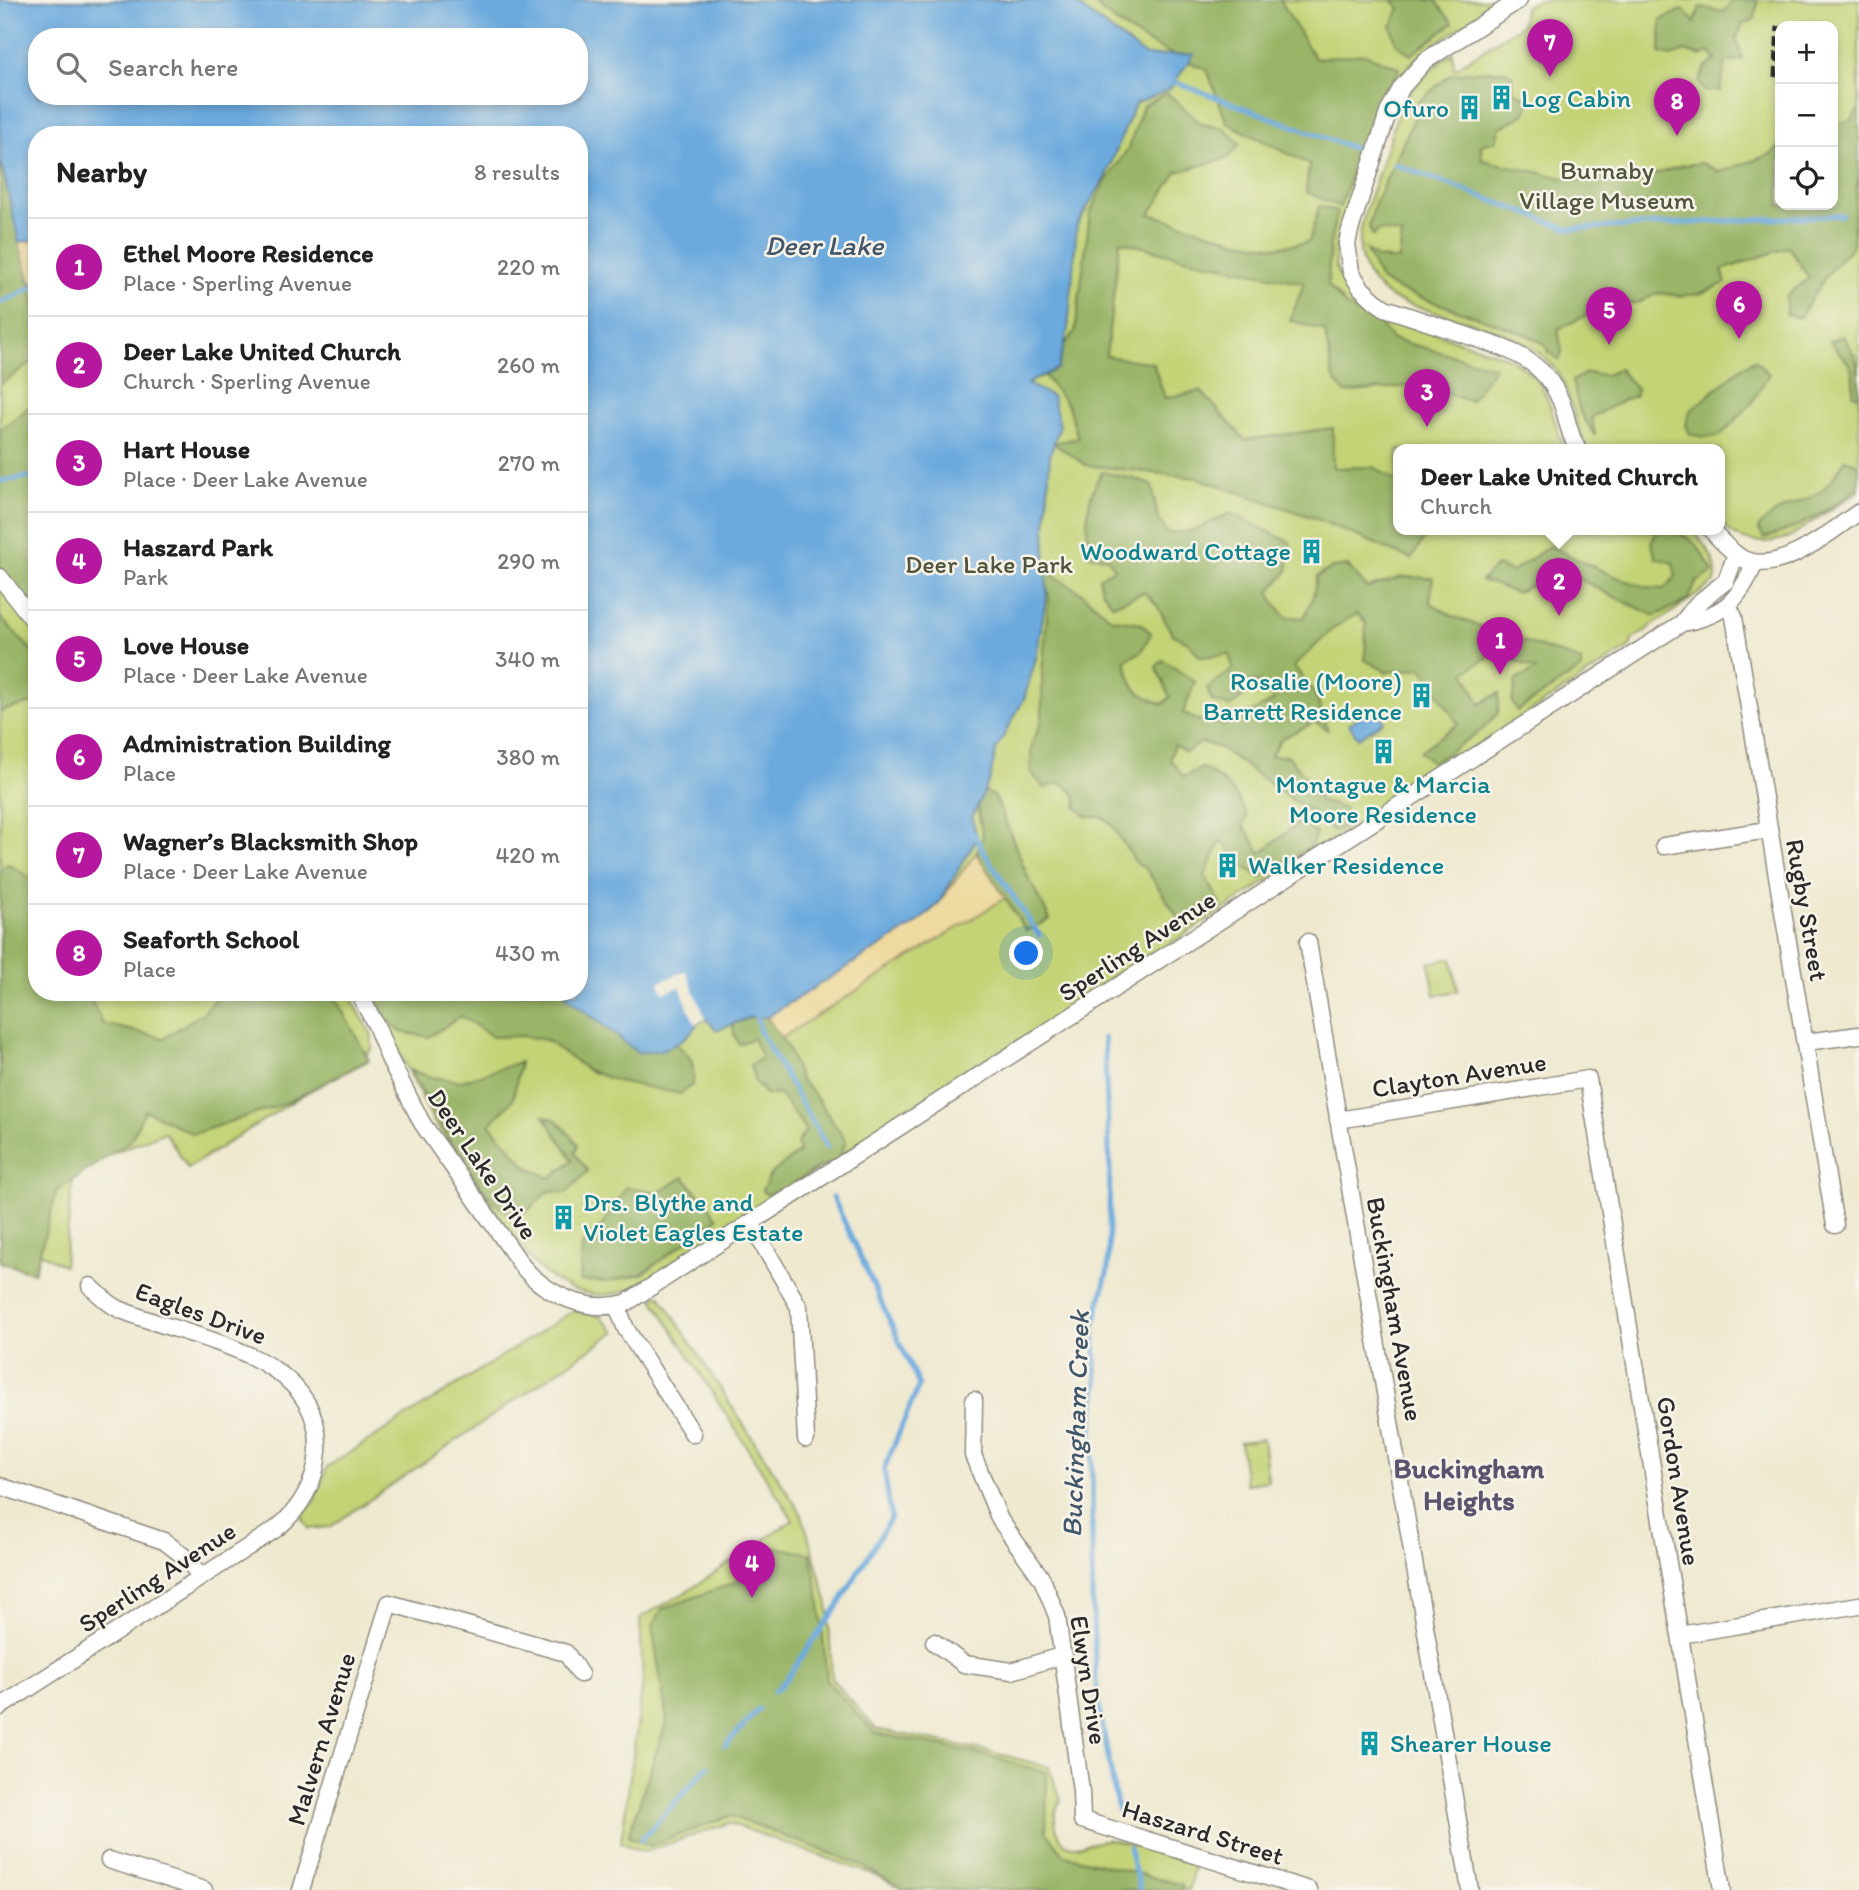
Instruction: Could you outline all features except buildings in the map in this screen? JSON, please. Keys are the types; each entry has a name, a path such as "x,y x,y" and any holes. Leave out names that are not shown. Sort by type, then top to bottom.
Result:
{"street":[{"path":"1519,0 1426,61 1402,87 1389,110 1350,230 1347,255 1351,272 1361,288 1385,308 1501,347 1537,366 1552,381 1559,394 1575,444"},
{"path":"1716,535 1736,554 1755,563 1779,562 1859,512"},
{"name":"Sperling Avenue","path":"617,1306 635,1299 1682,623 1697,604 1726,581 1736,554"},
{"name":"Sperling Avenue","path":"1682,623 1706,618 1728,605 1745,585 1755,563"},
{"path":"0,577 28,613"},
{"name":"Rugby Street","path":"1728,605 1737,630 1835,1225"},
{"path":"1664,846 1768,830"},
{"name":"Buckingham Avenue","path":"1308,942 1470,1890"},
{"name":"Deer Lake Drive","path":"362,1001 422,1123 523,1267 533,1278 557,1295 584,1303 617,1306"},
{"path":"1806,1042 1859,1035"},
{"name":"Clayton Avenue","path":"1338,1120 1588,1079"},
{"name":"Gordon Avenue","path":"1588,1079 1722,1890"},
{"path":"751,1224 799,1307 806,1439"},
{"name":"Eagles Drive","path":"90,1286 119,1309 256,1358 278,1370 299,1392 311,1414 318,1441 316,1465"},
{"path":"617,1306 626,1329 692,1434"},
{"name":"Elwyn Drive","path":"974,1400 973,1455 1000,1520 1042,1580 1057,1616 1081,1791 1082,1820"},
{"name":"Sperling Avenue","path":"0,1707 286,1521 307,1492 316,1465"},
{"path":"0,1486 164,1541 186,1558 201,1577"},
{"name":"Malvern Avenue","path":"300,1890 389,1603 566,1653 580,1674"},
{"path":"1680,1635 1859,1605"},
{"path":"934,1642 964,1664 1012,1671 1064,1655"},
{"name":"Haszard Street","path":"1082,1820 1309,1890"},
{"path":"109,1860 204,1890"}],"green space":[{"name":"Deer Lake Park","path":"0,0 1503,0 1436,43 1411,63 1391,87 1379,110 1336,243 1336,268 1344,287 1368,311 1507,357 1522,366 1533,376 1547,397 1563,444 1393,444 1393,535 1697,535 1713,561 1715,582 1632,640 1630,647 905,1115 636,1286 607,1294 592,1294 564,1286 551,1278 529,1257 434,1122 395,1044 369,1001 588,1001 588,126 28,126 28,1001 353,1001 372,1035 372,1049 363,1057 188,1168 165,1132 74,1169 64,1266 0,1231"},
{"path":"1091,0 1280,0 1315,59 1365,54 1400,68 1373,118 1340,207 1306,192 1309,164 1227,123 1207,70 1130,32"},
{"path":"1392,0 1435,0 1453,23 1411,55 1396,43 1391,26 1400,9"},
{"name":"Burnaby Village Museum","path":"1538,0 1859,0 1859,235 1856,265 1859,323 1859,491 1789,537 1770,542 1743,539 1725,527 1725,444 1586,444 1559,375 1544,358 1526,344 1482,326 1390,297 1375,284 1361,257 1361,228 1400,107 1423,77 1453,53 1454,69 1521,25 1525,6"},
{"path":"1733,0 1758,0 1755,19 1743,24 1736,39 1743,59 1726,62 1720,91 1704,91 1699,82 1705,68 1716,60 1709,52 1701,56 1685,51 1671,56 1660,53 1661,20 1683,9 1695,23 1700,7 1724,12"},
{"path":"1475,71 1507,71 1512,76 1513,90 1530,100 1525,114 1499,128 1496,141 1481,145 1482,160 1578,181 1628,175 1647,177 1684,165 1702,163 1720,172 1775,151 1775,210 1838,210 1838,124 1851,120 1859,109 1859,176 1853,245 1826,276 1799,318 1786,314 1786,296 1809,278 1789,247 1722,270 1726,283 1699,294 1681,296 1658,293 1637,303 1606,306 1558,329 1562,352 1559,360 1548,352 1545,344 1523,333 1399,290 1380,280 1366,250 1377,258 1399,260 1402,235 1379,230 1373,236 1369,227 1375,203 1416,115 1417,103 1450,75"},
{"path":"1167,93 1201,124 1223,128 1240,144 1228,158 1177,172 1150,214 1238,241 1276,247 1309,242 1319,206 1337,211 1330,244 1328,285 1346,306 1379,323 1392,339 1495,367 1470,401 1421,385 1345,393 1333,377 1325,331 1290,320 1304,283 1184,258 1120,241 1106,356 1153,363 1165,398 1201,391 1245,440 1333,428 1333,468 1374,467 1393,479 1393,535 1427,535 1411,559 1317,519 1197,478 1086,465 1053,443 1078,438 1068,406 1032,360 1054,357 1075,332 1090,213 1104,184 1128,149 1143,106"},
{"path":"0,158 28,276 28,365 0,384"},
{"path":"1843,336 1857,363 1859,396 1853,394 1849,363 1830,341"},
{"path":"1755,360 1769,374 1751,404 1720,436 1702,437 1690,434 1686,425 1690,411 1742,367"},
{"path":"1619,369 1637,390 1635,396 1592,417 1595,436 1580,412 1572,381 1586,373 1606,375"},
{"path":"28,408 28,602 0,567 0,430"},
{"path":"1845,459 1859,464 1859,487 1814,517 1764,538 1758,529 1763,522 1776,512 1821,491"},
{"path":"1102,472 1152,485 1157,515 1167,533 1193,531 1230,513 1290,542 1288,571 1269,592 1286,617 1304,618 1313,597 1317,576 1332,568 1348,566 1367,588 1402,577 1433,578 1430,602 1454,617 1581,661 1581,669 1517,711 1512,702 1516,680 1536,670 1496,652 1465,672 1480,704 1499,693 1498,713 1483,729 1433,763 1420,751 1458,724 1422,668 1387,672 1365,660 1366,623 1357,614 1335,627 1294,666 1315,694 1328,730 1315,722 1282,738 1270,756 1288,756 1312,784 1320,801 1345,809 1349,824 1333,832 1324,822 1220,748 1202,742 1186,752 1174,745 1170,759 1184,777 1202,768 1224,782 1235,794 1247,817 1243,825 1261,853 1302,820 1316,834 1311,846 1261,878 1242,865 1221,841 1205,875 1220,903 1183,925 1146,869 1136,863 1111,824 1102,817 1087,817 1076,807 1075,795 1071,790 1060,783 1044,788 1030,771 1032,743 1042,721 1042,672 1049,596 1040,567 1079,591 1112,619 1140,623 1151,633 1141,652 1125,660 1133,684 1146,697 1163,704 1170,697 1156,667 1163,660 1195,682 1183,713 1195,719 1224,726 1274,701 1267,686 1251,681 1243,697 1230,707 1212,701 1207,688 1233,669 1229,654 1200,657 1188,642 1172,634 1157,605 1144,592 1113,605 1102,591 1099,578 1114,569 1108,558 1089,555 1087,522 1092,492"},
{"path":"1655,535 1686,536 1703,554 1713,572 1696,583 1688,600 1655,616 1565,571 1515,593 1481,581 1496,566 1512,572 1550,546 1621,579 1663,589 1676,577 1673,563 1656,558 1651,543"},
{"path":"0,617 28,647 28,704 0,713"},
{"path":"981,790 993,795 997,801 1028,877 1050,919 1026,931 1005,898 997,894 984,876 977,851 983,837 977,805"},
{"path":"8,864 28,876 28,1001 92,1001 103,1024 164,1038 204,1012 214,1001 337,1001 369,1060 284,1104 193,1134 145,1110 131,1140 57,1191 34,1273 0,1262 0,869"},
{"path":"1452,958 1458,991 1435,995 1429,963"},
{"path":"376,1001 572,1001 637,1052 676,1044 691,1061 693,1084 681,1094 617,1081 589,1071 546,1040 522,1036 493,1037 461,1016 429,1037 401,1032 385,1017"},
{"path":"751,1017 767,1017 788,1048 800,1080 813,1093 846,1141 838,1163 820,1166 790,1186 767,1195 762,1190 771,1174 799,1152 797,1143 806,1130 780,1095 765,1094 755,1082 750,1065 762,1058 753,1038 739,1044 733,1024"},
{"path":"520,1062 513,1099 490,1125 527,1167 550,1178 573,1160 544,1116 557,1120 578,1144 575,1154 588,1171 566,1193 549,1191 528,1210 514,1215 502,1208 472,1174 410,1070 431,1077 461,1081"},
{"path":"684,1177 718,1218 642,1274 607,1282 580,1281 582,1245 604,1223 626,1187 659,1192"},
{"path":"660,1295 802,1515 828,1604 832,1679 876,1729 987,1751 1049,1767 1061,1800 1055,1822 1060,1837 1066,1843 1079,1846 1110,1840 1141,1847 1194,1865 1189,1890 904,1890 880,1877 729,1823 645,1852 621,1843 643,1683 640,1618 688,1591 793,1520 653,1299"},
{"path":"573,1311 600,1316 615,1332 330,1527 309,1529 302,1517 315,1500 327,1467"},
{"path":"1263,1439 1268,1481 1246,1484 1240,1442"},
{"path":"775,1547 811,1554 820,1603 827,1681 875,1733 986,1755 1047,1773 1046,1832 1065,1855 1183,1885 1181,1890 904,1890 859,1864 730,1816 650,1846 628,1837 667,1720 652,1626 662,1609 736,1582"}],"sand":[{"path":"28,241 28,274 19,242"},
{"path":"976,853 1005,898 781,1038 767,1017 916,924 938,904"}],"water":[{"name":"Deer Lake","path":"0,0 1074,0 1146,56 1194,54 1170,89 1135,104 1105,178 1077,225 1068,330 1058,368 1027,384 1052,396 1060,425 1050,455 1045,546 1047,593 1036,658 1024,699 996,750 990,779 972,817 977,838 938,904 916,924 767,1017 751,1017 717,1030 706,1019 678,1042 651,1052 637,1052 572,1001 588,1001 588,126 28,126 28,241 19,242 0,158"},
{"path":"1375,707 1384,721 1358,738 1349,724"}],"pier":[{"path":"686,971 706,1019 695,1024 680,987 663,993 659,982"}],"waterway":[{"path":"1169,80 1358,150"},
{"path":"1394,164 1569,229 1842,215"},
{"path":"0,303 28,289"},
{"path":"0,481 28,477"},
{"name":"Buckingham Creek","path":"974,834 1039,935"},
{"path":"756,1012 760,1032 827,1147"},
{"name":"Buckingham Creek","path":"1104,1038 1110,1170 1108,1269 1094,1326 1097,1386 1092,1432 1092,1596 1097,1696 1118,1811"},
{"path":"774,1692 787,1678 837,1607 891,1518 884,1469 919,1385 833,1197"},
{"path":"725,1746 759,1709"},
{"path":"641,1840 708,1766"},
{"name":"Buckingham Creek","path":"1129,1848 1140,1890"}],"place":[{"name":"Wagner’s Blacksmith Shop","path":"1550,77"},
{"name":"Log Cabin","path":"1501,98"},
{"name":"Ofuro","path":"1469,108"},
{"name":"Seaforth School","path":"1677,136"},
{"name":"Administration Building","path":"1739,339"},
{"name":"Love House","path":"1609,345"},
{"name":"Hart House","path":"1427,427"},
{"name":"Woodward Cottage","path":"1311,551"},
{"name":"Deer Lake United Church","path":"1559,616"},
{"name":"Ethel Moore Residence","path":"1500,675"},
{"name":"Rosalie (Moore) Barrett Residence","path":"1422,696"},
{"name":"Montague & Marcia Moore Residence","path":"1383,752"},
{"name":"Walker Residence","path":"1228,865"},
{"name":"Drs. Blythe and Violet Eagles Estate","path":"563,1217"},
{"name":"Haszard Park","path":"752,1598"},
{"name":"Shearer House","path":"1370,1743"}],"district":[{"name":"Buckingham Heights","path":"1469,1484"}]}
